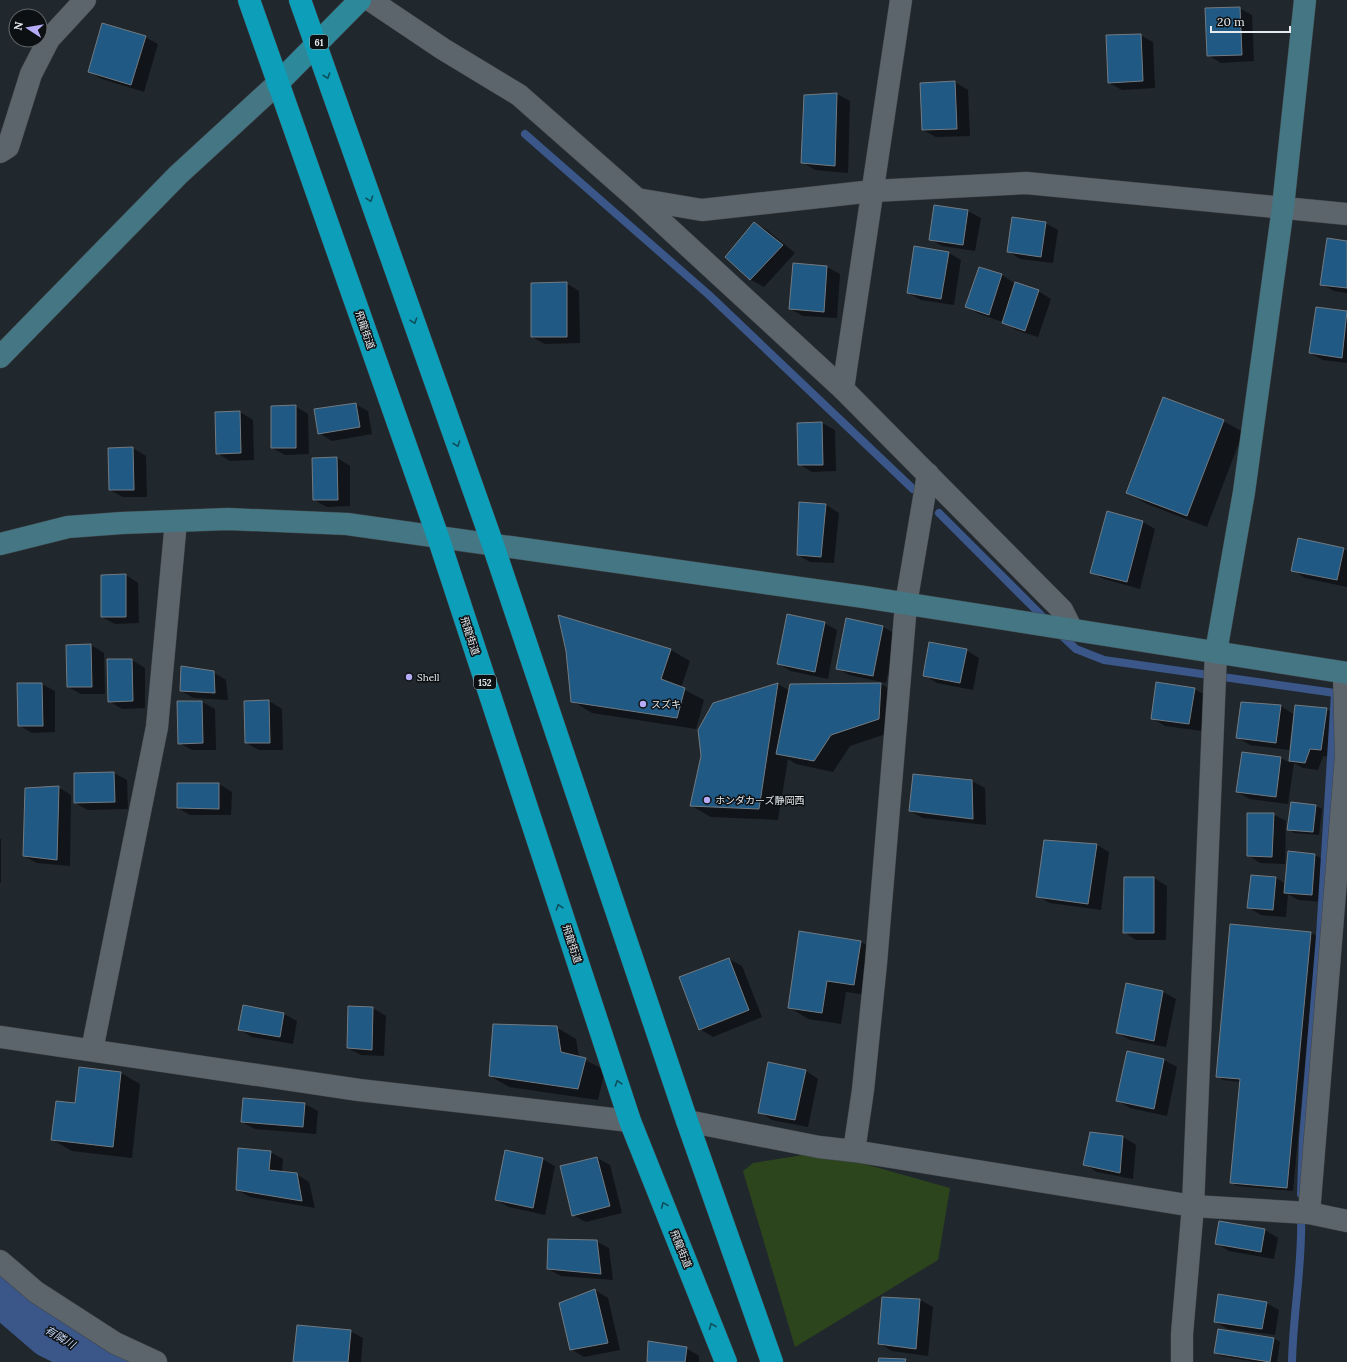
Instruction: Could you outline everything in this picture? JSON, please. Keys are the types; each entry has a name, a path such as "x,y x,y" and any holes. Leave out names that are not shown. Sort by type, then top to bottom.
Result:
{"highway":[{"name":"飛龍街道","path":"249,0 277,84 438,537 630,1121 726,1362"},
{"path":"300,0 493,545 687,1121 772,1362"}],"main road":[{"name":"61","path":"277,84 360,0"}],"street":[{"path":"0,152 8,147 31,74 49,39 85,0"},
{"path":"370,0 443,49 519,95 637,199 843,389 1062,610 1071,628"},
{"path":"843,389 901,0"},
{"path":"1182,1362 1182,1334 1193,1206 1216,652 1244,492 1283,207 1305,0"},
{"path":"1,351 178,175 277,84"},
{"path":"637,199 702,210 873,190 1026,183 1347,214"},
{"path":"854,1151 863,1090 876,963 906,604 928,474"},
{"path":"0,544 68,527 228,519 347,524 1071,628 1345,673 1346,756 1309,1213"},
{"path":"92,1050 156,727 176,521"},
{"path":"0,1037 358,1090 630,1121"},
{"path":"687,1121 819,1147 854,1151 1193,1206 1309,1213 1347,1221"},
{"path":"0,1261 36,1292 115,1343 156,1362"}],"green space":[{"path":"822,1152 950,1188 938,1260 795,1347 743,1171 753,1163"}],"building":[{"path":"1240,7 1242,55 1207,56 1205,8"},
{"path":"102,23 146,36 131,85 88,72"},
{"path":"1141,34 1143,81 1108,83 1106,35"},
{"path":"955,81 957,129 922,130 920,83"},
{"path":"837,93 835,166 801,163 804,95"},
{"path":"934,205 968,210 963,245 929,240"},
{"path":"1012,217 1046,222 1041,257 1007,252"},
{"path":"754,222 783,245 750,280 725,257"},
{"path":"1327,238 1347,241 1347,288 1320,285"},
{"path":"914,246 949,252 941,299 907,293"},
{"path":"793,263 827,266 824,312 789,309"},
{"path":"979,267 1002,274 989,315 965,307"},
{"path":"567,282 567,337 531,337 531,283"},
{"path":"1015,282 1039,290 1025,331 1002,323"},
{"path":"1316,307 1347,311 1342,358 1309,353"},
{"path":"1163,397 1224,420 1187,516 1126,493"},
{"path":"356,403 360,427 318,434 314,409"},
{"path":"296,405 296,448 271,448 271,406"},
{"path":"240,411 241,453 216,454 215,412"},
{"path":"822,422 823,465 798,465 797,423"},
{"path":"133,447 134,490 109,490 108,448"},
{"path":"337,457 338,500 313,500 312,458"},
{"path":"799,502 826,504 821,557 797,555"},
{"path":"1107,511 1143,521 1127,582 1090,573"},
{"path":"1298,538 1344,548 1337,580 1291,571"},
{"path":"126,574 126,617 101,617 101,575"},
{"path":"787,614 825,622 815,672 777,664"},
{"path":"558,615 671,649 661,679 685,688 677,718 571,702 566,651"},
{"path":"846,618 883,626 873,676 836,669"},
{"path":"929,642 967,649 960,683 923,676"},
{"path":"91,644 92,687 67,687 66,645"},
{"path":"107,659 132,659 133,701 108,702"},
{"path":"181,666 214,671 215,693 180,691"},
{"path":"1156,682 1195,688 1189,724 1151,719"},
{"path":"17,683 42,683 43,726 18,726"},
{"path":"778,683 759,809 690,806 701,756 698,730 713,703"},
{"path":"881,683 879,719 831,735 814,761 776,754 790,684"},
{"path":"269,700 270,743 245,743 244,701"},
{"path":"177,701 202,701 203,743 178,744"},
{"path":"1241,702 1281,705 1276,743 1236,738"},
{"path":"1295,705 1327,708 1321,750 1310,749 1305,763 1289,761"},
{"path":"1242,752 1281,757 1276,797 1236,792"},
{"path":"114,772 115,802 74,803 74,773"},
{"path":"913,774 972,780 973,819 909,811"},
{"path":"177,783 219,783 219,809 177,808"},
{"path":"59,786 57,860 23,856 25,788"},
{"path":"1291,802 1316,805 1313,832 1287,830"},
{"path":"1247,813 1274,813 1272,857 1247,856"},
{"path":"1044,840 1097,844 1088,904 1036,897"},
{"path":"1288,851 1315,854 1312,895 1284,893"},
{"path":"1251,875 1276,877 1273,910 1247,908"},
{"path":"1124,877 1154,877 1154,933 1123,933"},
{"path":"1230,924 1311,932 1287,1188 1230,1183 1240,1079 1216,1077"},
{"path":"799,931 861,941 854,985 827,981 822,1013 788,1008"},
{"path":"729,958 749,1010 699,1030 679,977"},
{"path":"1126,983 1163,991 1154,1041 1116,1033"},
{"path":"243,1005 284,1013 280,1037 238,1030"},
{"path":"348,1006 373,1007 372,1050 347,1048"},
{"path":"493,1024 557,1026 561,1052 586,1058 578,1089 489,1076"},
{"path":"1127,1051 1164,1059 1154,1109 1116,1101"},
{"path":"768,1062 806,1070 795,1120 758,1113"},
{"path":"79,1067 121,1072 113,1147 51,1140 56,1101 75,1103"},
{"path":"243,1098 305,1103 303,1127 241,1122"},
{"path":"1090,1132 1123,1136 1120,1173 1083,1165"},
{"path":"238,1148 271,1151 269,1170 297,1173 302,1201 236,1190"},
{"path":"505,1150 543,1158 533,1208 495,1200"},
{"path":"597,1157 610,1206 572,1216 560,1166"},
{"path":"1219,1221 1265,1229 1261,1252 1215,1244"},
{"path":"548,1239 597,1240 601,1274 547,1269"},
{"path":"595,1289 608,1343 570,1350 559,1303"},
{"path":"1218,1294 1267,1302 1262,1329 1214,1322"},
{"path":"882,1297 920,1299 916,1349 878,1344"},
{"path":"297,1325 351,1330 348,1362 293,1362"},
{"path":"1218,1329 1274,1338 1270,1362 1214,1353"},
{"path":"648,1341 687,1347 685,1362 647,1362"},
{"path":"879,1358 906,1359 905,1362 878,1362"}],"waterway":[{"path":"525,134 709,295 913,489"},
{"path":"939,513 1047,621"},
{"path":"1058,632 1076,649 1104,660 1335,693 1320,936 1303,1139 1301,1194"},
{"path":"1292,1362 1301,1251 1301,1214"},
{"name":"有隣川","path":"0,1291 50,1334 106,1362"}],"place":[{"name":"Shell","path":"409,677"},
{"name":"スズキ","path":"643,704"},
{"name":"ホンダカーズ静岡西","path":"707,800"}]}
